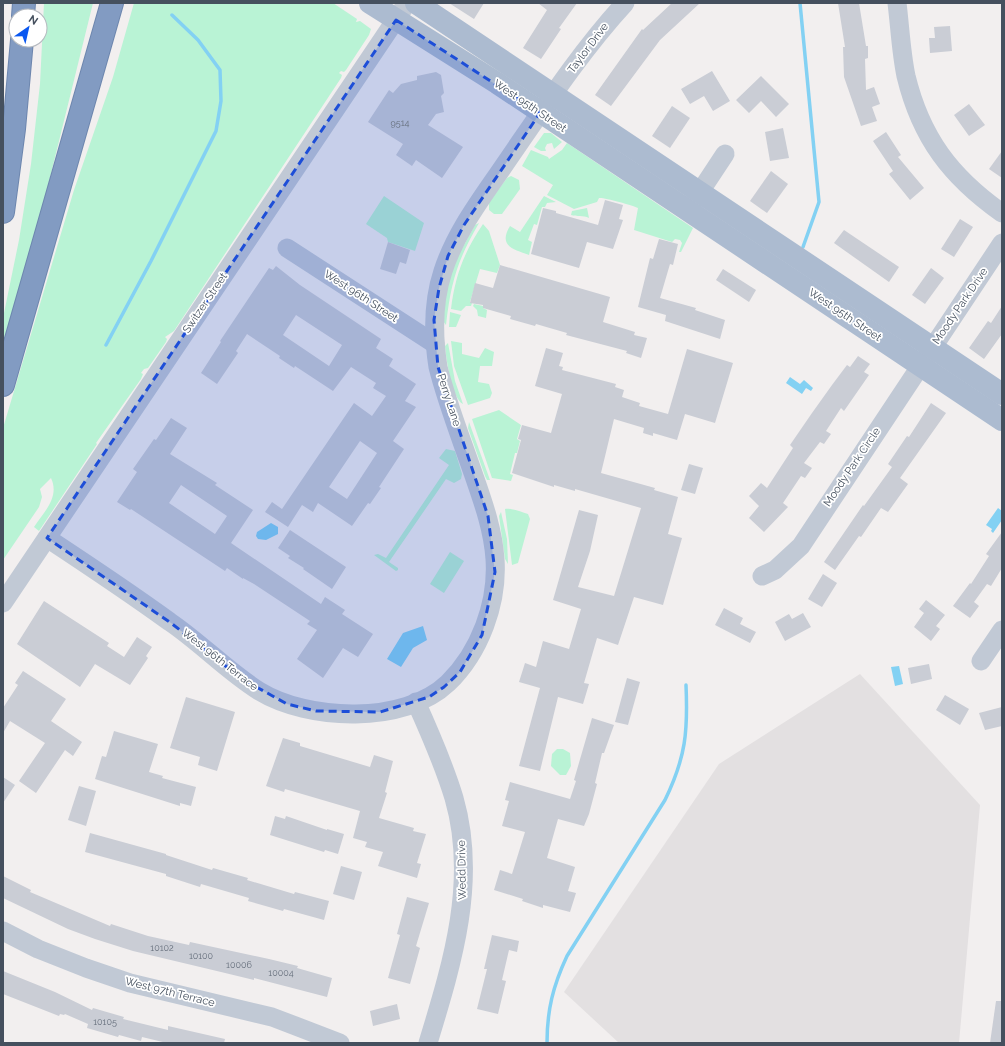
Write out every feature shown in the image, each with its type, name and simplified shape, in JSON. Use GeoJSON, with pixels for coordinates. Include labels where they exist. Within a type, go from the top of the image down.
{"type":"FeatureCollection","features":[{"type":"Feature","properties":{"kind":"highway"},"geometry":{"type":"LineString","coordinates":[[3,385],[112,3]]}},
{"type":"Feature","properties":{"kind":"highway"},"geometry":{"type":"LineString","coordinates":[[3,212],[14,129],[21,48]]}},
{"type":"Feature","properties":{"kind":"main road","name":"West 95th Street"},"geometry":{"type":"LineString","coordinates":[[370,3],[401,11],[540,113],[688,211],[828,291],[932,348],[1002,394]]}},
{"type":"Feature","properties":{"kind":"main road","name":"West 95th Street"},"geometry":{"type":"LineString","coordinates":[[416,3],[700,192],[828,291],[920,366],[1002,420]]}},
{"type":"Feature","properties":{"kind":"street","name":"Taylor Drive"},"geometry":{"type":"LineString","coordinates":[[553,95],[605,24],[625,3]]}},
{"type":"Feature","properties":{"kind":"street"},"geometry":{"type":"LineString","coordinates":[[897,3],[906,75],[922,125],[942,158],[958,176],[1002,213]]}},
{"type":"Feature","properties":{"kind":"street","name":"Switzer Street"},"geometry":{"type":"LineString","coordinates":[[3,603],[401,11]]}},
{"type":"Feature","properties":{"kind":"street","name":"Perry Lane"},"geometry":{"type":"LineString","coordinates":[[416,702],[429,697],[444,687],[460,672],[474,651],[484,628],[496,575],[494,544],[488,516],[443,385],[435,344],[434,320],[438,288],[448,256],[464,225],[553,95]]}},
{"type":"Feature","properties":{"kind":"street"},"geometry":{"type":"LineString","coordinates":[[688,211],[725,154]]}},
{"type":"Feature","properties":{"kind":"street","name":"Moody Park Drive"},"geometry":{"type":"LineString","coordinates":[[932,348],[1002,244]]}},
{"type":"Feature","properties":{"kind":"street","name":"West 96th Street"},"geometry":{"type":"LineString","coordinates":[[287,248],[435,344]]}},
{"type":"Feature","properties":{"kind":"street","name":"Moody Park Circle"},"geometry":{"type":"LineString","coordinates":[[762,576],[775,570],[801,546],[932,348]]}},
{"type":"Feature","properties":{"kind":"street","name":"West 96th Terrace"},"geometry":{"type":"LineString","coordinates":[[47,538],[172,623],[209,651],[242,679],[273,698],[301,708],[349,714],[380,712],[416,702]]}},
{"type":"Feature","properties":{"kind":"street"},"geometry":{"type":"LineString","coordinates":[[981,661],[1002,630]]}},
{"type":"Feature","properties":{"kind":"street","name":"Wedd Drive"},"geometry":{"type":"LineString","coordinates":[[416,702],[438,754],[454,799],[464,852],[464,877],[460,920],[428,1043]]}},
{"type":"Feature","properties":{"kind":"street","name":"West 97th Terrace"},"geometry":{"type":"LineString","coordinates":[[3,931],[38,948],[86,968],[130,982],[272,1017],[308,1029],[340,1043]]}},
{"type":"Feature","properties":{"kind":"highlighted area"},"geometry":{"type":"Polygon","coordinates":[[[396,20],[540,113],[464,225],[448,256],[439,288],[434,320],[438,367],[488,516],[495,572],[482,635],[460,672],[444,687],[429,697],[380,712],[316,711],[287,704],[242,679],[171,623],[47,538],[396,20]]]}},
{"type":"Feature","properties":{"kind":"shaded area"},"geometry":{"type":"Polygon","coordinates":[[[860,674],[980,805],[959,1043],[619,1043],[564,992],[719,764],[860,674]]]}},
{"type":"Feature","properties":{"kind":"green space"},"geometry":{"type":"Polygon","coordinates":[[[44,3],[93,3],[43,206],[3,352],[3,318],[19,240],[31,164],[40,84],[42,48],[48,48],[48,8],[44,8],[44,3]]]}},
{"type":"Feature","properties":{"kind":"green space"},"geometry":{"type":"Polygon","coordinates":[[[134,3],[333,3],[357,19],[356,22],[360,21],[371,29],[369,35],[346,70],[339,73],[342,75],[341,78],[174,331],[165,337],[167,339],[166,342],[148,368],[144,369],[141,373],[143,374],[141,379],[96,443],[97,444],[39,531],[34,527],[50,504],[54,492],[51,478],[40,489],[42,497],[39,507],[3,560],[3,428],[74,190],[113,77],[134,3]]]}},
{"type":"Feature","properties":{"kind":"green space"},"geometry":{"type":"Polygon","coordinates":[[[544,133],[551,133],[562,142],[554,149],[552,143],[547,144],[545,148],[546,151],[541,151],[534,147],[544,133]]]}},
{"type":"Feature","properties":{"kind":"green space"},"geometry":{"type":"Polygon","coordinates":[[[567,143],[693,228],[681,252],[679,252],[682,243],[680,240],[675,239],[672,242],[634,230],[638,208],[599,198],[597,202],[574,209],[547,195],[553,185],[522,166],[531,150],[548,157],[549,159],[562,150],[567,143]]]}},
{"type":"Feature","properties":{"kind":"green space"},"geometry":{"type":"Polygon","coordinates":[[[511,176],[519,180],[520,189],[502,214],[494,214],[489,210],[489,202],[507,178],[511,176]]]}},
{"type":"Feature","properties":{"kind":"green space"},"geometry":{"type":"Polygon","coordinates":[[[384,196],[424,223],[415,251],[388,242],[387,238],[366,224],[384,196]]]}},
{"type":"Feature","properties":{"kind":"green space"},"geometry":{"type":"Polygon","coordinates":[[[544,196],[556,202],[547,203],[545,207],[542,207],[537,225],[534,224],[528,240],[532,242],[529,255],[509,246],[506,238],[510,226],[520,232],[544,196]]]}},
{"type":"Feature","properties":{"kind":"green space"},"geometry":{"type":"Polygon","coordinates":[[[587,208],[589,218],[571,215],[572,211],[587,208]]]}},
{"type":"Feature","properties":{"kind":"green space"},"geometry":{"type":"Polygon","coordinates":[[[479,223],[465,249],[456,272],[450,296],[446,325],[443,321],[446,294],[453,265],[475,225],[479,223]]]}},
{"type":"Feature","properties":{"kind":"green space"},"geometry":{"type":"Polygon","coordinates":[[[483,224],[489,231],[500,265],[497,273],[480,269],[470,302],[472,303],[471,306],[466,306],[461,311],[451,309],[461,265],[476,234],[483,224]]]}},
{"type":"Feature","properties":{"kind":"green space"},"geometry":{"type":"Polygon","coordinates":[[[474,304],[483,306],[483,308],[487,310],[486,318],[478,316],[477,310],[473,306],[474,304]]]}},
{"type":"Feature","properties":{"kind":"green space"},"geometry":{"type":"Polygon","coordinates":[[[450,312],[461,315],[456,327],[449,327],[450,312]]]}},
{"type":"Feature","properties":{"kind":"green space"},"geometry":{"type":"Polygon","coordinates":[[[451,341],[462,343],[462,354],[479,358],[485,348],[494,352],[492,366],[480,366],[478,382],[489,384],[492,393],[490,398],[468,405],[454,366],[451,341]]]}},
{"type":"Feature","properties":{"kind":"green space"},"geometry":{"type":"Polygon","coordinates":[[[448,343],[455,381],[463,404],[459,401],[456,395],[450,378],[445,346],[448,343]]]}},
{"type":"Feature","properties":{"kind":"green space"},"geometry":{"type":"Polygon","coordinates":[[[499,410],[521,425],[517,439],[520,441],[517,453],[515,453],[510,474],[513,475],[511,481],[492,478],[472,419],[499,410]]]}},
{"type":"Feature","properties":{"kind":"green space"},"geometry":{"type":"Polygon","coordinates":[[[469,422],[490,480],[487,480],[485,476],[468,428],[469,422]]]}},
{"type":"Feature","properties":{"kind":"green space"},"geometry":{"type":"Polygon","coordinates":[[[446,449],[455,451],[462,474],[461,479],[454,483],[446,479],[389,562],[398,568],[396,571],[374,555],[378,554],[386,558],[449,465],[439,458],[446,449]]]}},
{"type":"Feature","properties":{"kind":"green space"},"geometry":{"type":"Polygon","coordinates":[[[505,509],[528,514],[530,519],[518,563],[512,565],[505,509]]]}},
{"type":"Feature","properties":{"kind":"green space"},"geometry":{"type":"Polygon","coordinates":[[[501,512],[507,539],[508,564],[505,559],[499,516],[501,512]]]}},
{"type":"Feature","properties":{"kind":"green space"},"geometry":{"type":"Polygon","coordinates":[[[450,552],[464,561],[444,593],[430,584],[450,552]]]}},
{"type":"Feature","properties":{"kind":"green space"},"geometry":{"type":"Polygon","coordinates":[[[557,749],[563,749],[570,753],[571,766],[566,775],[560,775],[551,766],[552,754],[557,749]]]}},
{"type":"Feature","properties":{"kind":"water"},"geometry":{"type":"Polygon","coordinates":[[[790,377],[800,384],[804,380],[813,388],[811,391],[806,388],[802,394],[786,383],[790,377]]]}},
{"type":"Feature","properties":{"kind":"water"},"geometry":{"type":"Polygon","coordinates":[[[998,508],[1002,511],[1002,520],[993,533],[991,531],[992,529],[986,525],[998,508]]]}},
{"type":"Feature","properties":{"kind":"water"},"geometry":{"type":"Polygon","coordinates":[[[271,523],[278,527],[278,534],[266,540],[258,539],[256,536],[257,532],[271,523]]]}},
{"type":"Feature","properties":{"kind":"water"},"geometry":{"type":"Polygon","coordinates":[[[423,626],[427,640],[413,648],[401,667],[387,659],[403,633],[423,626]]]}},
{"type":"Feature","properties":{"kind":"water"},"geometry":{"type":"Polygon","coordinates":[[[899,666],[903,684],[895,686],[891,667],[899,666]]]}},
{"type":"Feature","properties":{"kind":"building"},"geometry":{"type":"Polygon","coordinates":[[[449,3],[484,3],[474,19],[449,3]]]}},
{"type":"Feature","properties":{"kind":"building"},"geometry":{"type":"Polygon","coordinates":[[[538,3],[577,3],[559,28],[561,29],[541,59],[523,48],[547,10],[538,3]]]}},
{"type":"Feature","properties":{"kind":"building"},"geometry":{"type":"Polygon","coordinates":[[[672,3],[700,3],[660,40],[611,106],[595,95],[642,29],[643,30],[672,3]]]}},
{"type":"Feature","properties":{"kind":"building"},"geometry":{"type":"Polygon","coordinates":[[[838,3],[859,3],[866,46],[868,46],[868,58],[865,59],[866,90],[874,87],[880,104],[872,107],[877,121],[861,126],[844,77],[843,47],[845,47],[838,3]]]}},
{"type":"Feature","properties":{"kind":"building"},"geometry":{"type":"Polygon","coordinates":[[[950,26],[952,51],[930,53],[929,38],[935,38],[934,27],[950,26]]]}},
{"type":"Feature","properties":{"kind":"building"},"geometry":{"type":"Polygon","coordinates":[[[712,71],[730,101],[713,111],[704,96],[690,104],[681,89],[712,71]]]}},
{"type":"Feature","properties":{"kind":"building"},"geometry":{"type":"Polygon","coordinates":[[[436,72],[441,75],[444,93],[441,96],[444,112],[436,114],[428,125],[463,147],[442,178],[416,160],[412,166],[396,155],[403,144],[368,122],[389,90],[393,93],[401,84],[417,80],[417,76],[436,72]]]}},
{"type":"Feature","properties":{"kind":"building"},"geometry":{"type":"Polygon","coordinates":[[[761,76],[789,104],[776,117],[761,101],[749,113],[736,100],[761,76]]]}},
{"type":"Feature","properties":{"kind":"building"},"geometry":{"type":"Polygon","coordinates":[[[969,104],[985,125],[969,136],[954,115],[969,104]]]}},
{"type":"Feature","properties":{"kind":"building"},"geometry":{"type":"Polygon","coordinates":[[[672,106],[690,118],[670,148],[652,136],[672,106]]]}},
{"type":"Feature","properties":{"kind":"building"},"geometry":{"type":"Polygon","coordinates":[[[783,128],[789,158],[770,161],[765,132],[783,128]]]}},
{"type":"Feature","properties":{"kind":"building"},"geometry":{"type":"Polygon","coordinates":[[[886,132],[901,155],[898,157],[924,188],[910,200],[889,174],[893,171],[873,141],[886,132]]]}},
{"type":"Feature","properties":{"kind":"building"},"geometry":{"type":"Polygon","coordinates":[[[1002,151],[1002,178],[989,169],[1002,151]]]}},
{"type":"Feature","properties":{"kind":"building"},"geometry":{"type":"Polygon","coordinates":[[[771,171],[788,184],[767,213],[750,201],[771,171]]]}},
{"type":"Feature","properties":{"kind":"building"},"geometry":{"type":"Polygon","coordinates":[[[605,200],[623,205],[619,219],[623,220],[613,249],[587,242],[579,268],[531,254],[543,208],[598,225],[605,200]]]}},
{"type":"Feature","properties":{"kind":"building"},"geometry":{"type":"Polygon","coordinates":[[[960,219],[973,227],[954,257],[941,249],[960,219]]]}},
{"type":"Feature","properties":{"kind":"building"},"geometry":{"type":"Polygon","coordinates":[[[844,230],[899,267],[889,282],[834,243],[844,230]]]}},
{"type":"Feature","properties":{"kind":"building"},"geometry":{"type":"Polygon","coordinates":[[[659,239],[678,244],[673,265],[670,264],[660,298],[696,308],[695,310],[725,320],[720,339],[665,321],[666,315],[638,307],[650,258],[653,259],[659,239]]]}},
{"type":"Feature","properties":{"kind":"building"},"geometry":{"type":"Polygon","coordinates":[[[388,242],[410,250],[406,264],[400,262],[396,274],[380,269],[388,242]]]}},
{"type":"Feature","properties":{"kind":"building"},"geometry":{"type":"Polygon","coordinates":[[[500,265],[610,297],[603,322],[635,332],[634,335],[647,338],[641,358],[626,353],[627,351],[566,335],[567,333],[536,324],[535,326],[510,319],[511,316],[483,308],[483,305],[470,303],[475,283],[493,288],[500,265]]]}},
{"type":"Feature","properties":{"kind":"building"},"geometry":{"type":"Polygon","coordinates":[[[276,266],[300,285],[381,339],[376,348],[393,359],[389,366],[416,384],[405,401],[416,407],[393,441],[404,449],[379,487],[381,488],[370,504],[368,503],[352,526],[318,503],[313,512],[302,505],[288,527],[265,512],[272,502],[282,509],[354,403],[372,416],[386,396],[373,388],[376,383],[351,367],[333,391],[295,366],[294,368],[279,358],[280,356],[247,334],[236,351],[238,353],[217,384],[201,373],[221,342],[220,341],[269,268],[273,270],[276,266]],[[296,315],[283,335],[329,366],[342,345],[296,315]],[[360,441],[329,487],[347,499],[377,453],[360,441]]]}},
{"type":"Feature","properties":{"kind":"building"},"geometry":{"type":"Polygon","coordinates":[[[931,268],[944,278],[925,304],[912,295],[931,268]]]}},
{"type":"Feature","properties":{"kind":"building"},"geometry":{"type":"Polygon","coordinates":[[[723,269],[756,290],[749,302],[716,280],[723,269]]]}},
{"type":"Feature","properties":{"kind":"building"},"geometry":{"type":"Polygon","coordinates":[[[1002,306],[1002,334],[984,359],[969,348],[988,321],[991,323],[1002,306]]]}},
{"type":"Feature","properties":{"kind":"building"},"geometry":{"type":"Polygon","coordinates":[[[546,348],[563,353],[559,366],[563,367],[562,370],[616,384],[615,387],[624,390],[622,397],[640,403],[639,406],[668,414],[687,349],[733,363],[715,423],[685,414],[677,440],[653,433],[653,436],[643,433],[644,428],[614,419],[601,473],[655,488],[654,490],[678,497],[668,534],[682,538],[663,605],[634,597],[618,645],[597,638],[584,683],[589,684],[583,704],[558,697],[540,771],[519,766],[540,688],[519,682],[525,663],[536,667],[543,641],[569,649],[581,609],[553,600],[579,510],[598,515],[590,551],[578,587],[614,596],[641,508],[575,489],[575,491],[554,485],[554,487],[512,473],[521,440],[518,439],[522,425],[551,433],[562,394],[535,386],[546,348]]]}},
{"type":"Feature","properties":{"kind":"building"},"geometry":{"type":"Polygon","coordinates":[[[858,356],[870,364],[864,372],[869,375],[844,411],[841,408],[826,431],[831,434],[824,444],[820,442],[804,463],[812,468],[805,478],[801,476],[783,503],[788,507],[764,532],[749,518],[759,506],[749,496],[761,483],[767,488],[793,448],[790,445],[812,413],[847,365],[850,367],[858,356]]]}},
{"type":"Feature","properties":{"kind":"building"},"geometry":{"type":"Polygon","coordinates":[[[931,403],[946,413],[900,478],[908,484],[888,512],[881,508],[861,537],[859,536],[835,570],[824,562],[863,505],[864,506],[892,467],[888,464],[907,436],[909,437],[931,403]]]}},
{"type":"Feature","properties":{"kind":"building"},"geometry":{"type":"Polygon","coordinates":[[[171,418],[187,428],[170,454],[217,483],[215,485],[253,510],[231,543],[321,604],[325,597],[345,610],[342,614],[373,634],[358,657],[343,648],[323,678],[297,659],[317,630],[307,624],[310,621],[254,584],[243,579],[227,568],[225,571],[131,509],[130,510],[117,502],[137,472],[133,469],[154,439],[156,440],[171,418]],[[181,485],[169,503],[215,534],[227,516],[181,485]]]}},
{"type":"Feature","properties":{"kind":"building"},"geometry":{"type":"Polygon","coordinates":[[[689,464],[703,468],[695,494],[681,490],[689,464]]]}},
{"type":"Feature","properties":{"kind":"building"},"geometry":{"type":"Polygon","coordinates":[[[290,530],[346,567],[332,589],[288,558],[290,556],[278,548],[290,530]]]}},
{"type":"Feature","properties":{"kind":"building"},"geometry":{"type":"Polygon","coordinates":[[[1002,532],[1002,568],[991,586],[987,584],[974,602],[979,606],[970,618],[953,606],[970,583],[971,584],[989,556],[986,554],[1002,532]]]}},
{"type":"Feature","properties":{"kind":"building"},"geometry":{"type":"Polygon","coordinates":[[[823,574],[837,583],[822,607],[808,599],[823,574]]]}},
{"type":"Feature","properties":{"kind":"building"},"geometry":{"type":"Polygon","coordinates":[[[926,600],[945,615],[936,626],[940,629],[931,641],[914,627],[924,613],[919,609],[926,600]]]}},
{"type":"Feature","properties":{"kind":"building"},"geometry":{"type":"Polygon","coordinates":[[[44,601],[109,643],[107,646],[124,657],[137,637],[152,647],[146,656],[148,658],[130,685],[95,664],[80,687],[17,644],[44,601]]]}},
{"type":"Feature","properties":{"kind":"building"},"geometry":{"type":"Polygon","coordinates":[[[724,608],[743,618],[740,624],[756,632],[750,643],[715,625],[724,608]]]}},
{"type":"Feature","properties":{"kind":"building"},"geometry":{"type":"Polygon","coordinates":[[[803,613],[811,627],[785,641],[775,622],[789,614],[792,619],[803,613]]]}},
{"type":"Feature","properties":{"kind":"building"},"geometry":{"type":"Polygon","coordinates":[[[929,664],[932,679],[911,684],[908,668],[929,664]]]}},
{"type":"Feature","properties":{"kind":"building"},"geometry":{"type":"Polygon","coordinates":[[[23,671],[66,699],[51,721],[82,742],[73,756],[65,750],[36,793],[19,781],[45,743],[10,721],[3,733],[3,708],[18,685],[15,683],[23,671]]]}},
{"type":"Feature","properties":{"kind":"building"},"geometry":{"type":"Polygon","coordinates":[[[627,678],[640,682],[628,725],[615,722],[627,678]]]}},
{"type":"Feature","properties":{"kind":"building"},"geometry":{"type":"Polygon","coordinates":[[[945,695],[969,709],[960,725],[936,710],[945,695]]]}},
{"type":"Feature","properties":{"kind":"building"},"geometry":{"type":"Polygon","coordinates":[[[186,697],[235,712],[217,771],[198,765],[200,757],[170,748],[186,697]]]}},
{"type":"Feature","properties":{"kind":"building"},"geometry":{"type":"Polygon","coordinates":[[[1002,707],[1002,726],[985,730],[979,713],[1002,707]]]}},
{"type":"Feature","properties":{"kind":"building"},"geometry":{"type":"Polygon","coordinates":[[[592,718],[614,725],[604,753],[602,753],[595,783],[597,784],[589,814],[584,826],[558,819],[547,858],[575,867],[568,891],[576,893],[570,912],[543,905],[543,908],[522,901],[523,899],[494,890],[500,870],[512,874],[525,832],[502,826],[509,801],[505,800],[510,782],[570,799],[592,718]]]}},
{"type":"Feature","properties":{"kind":"building"},"geometry":{"type":"Polygon","coordinates":[[[114,731],[158,744],[149,772],[163,776],[162,778],[196,787],[191,806],[180,803],[180,806],[95,779],[102,756],[106,757],[114,731]]]}},
{"type":"Feature","properties":{"kind":"building"},"geometry":{"type":"Polygon","coordinates":[[[283,738],[300,743],[300,746],[370,767],[374,755],[393,761],[385,792],[387,793],[379,818],[414,828],[413,831],[426,834],[417,863],[421,864],[417,878],[378,866],[383,852],[365,847],[367,842],[353,838],[360,811],[285,789],[284,792],[266,786],[283,738]]]}},
{"type":"Feature","properties":{"kind":"building"},"geometry":{"type":"Polygon","coordinates":[[[3,777],[15,785],[3,803],[3,777]]]}},
{"type":"Feature","properties":{"kind":"building"},"geometry":{"type":"Polygon","coordinates":[[[79,786],[96,791],[86,826],[68,820],[79,786]]]}},
{"type":"Feature","properties":{"kind":"building"},"geometry":{"type":"Polygon","coordinates":[[[275,816],[285,819],[286,816],[327,830],[344,834],[338,854],[325,850],[324,852],[270,835],[275,816]]]}},
{"type":"Feature","properties":{"kind":"building"},"geometry":{"type":"Polygon","coordinates":[[[90,833],[166,854],[212,870],[213,868],[248,878],[247,880],[294,894],[295,892],[329,901],[324,920],[284,909],[283,911],[248,901],[249,898],[201,884],[200,887],[166,876],[166,874],[85,852],[90,833]]]}},
{"type":"Feature","properties":{"kind":"building"},"geometry":{"type":"Polygon","coordinates":[[[341,866],[362,872],[354,900],[333,894],[341,866]]]}},
{"type":"Feature","properties":{"kind":"building"},"geometry":{"type":"Polygon","coordinates":[[[3,876],[31,890],[30,892],[110,926],[111,924],[148,936],[189,945],[190,942],[269,959],[298,966],[297,968],[332,978],[327,997],[254,978],[254,980],[133,951],[68,929],[3,898],[3,876]]]}},
{"type":"Feature","properties":{"kind":"building"},"geometry":{"type":"Polygon","coordinates":[[[407,897],[429,903],[416,946],[420,948],[410,984],[388,978],[400,935],[397,934],[407,897]]]}},
{"type":"Feature","properties":{"kind":"building"},"geometry":{"type":"Polygon","coordinates":[[[492,935],[519,941],[517,952],[509,950],[502,980],[506,981],[498,1014],[477,1009],[487,969],[484,969],[492,935]]]}},
{"type":"Feature","properties":{"kind":"building"},"geometry":{"type":"Polygon","coordinates":[[[3,971],[55,992],[92,1010],[93,1008],[124,1017],[123,1019],[168,1030],[168,1026],[225,1039],[224,1043],[167,1043],[142,1037],[141,1041],[119,1035],[118,1037],[87,1028],[88,1024],[65,1014],[60,1014],[59,1016],[3,994],[3,971]]]}},
{"type":"Feature","properties":{"kind":"building"},"geometry":{"type":"Polygon","coordinates":[[[996,1001],[1002,1001],[1002,1043],[990,1043],[996,1001]]]}},
{"type":"Feature","properties":{"kind":"building"},"geometry":{"type":"Polygon","coordinates":[[[397,1004],[400,1019],[373,1026],[370,1011],[397,1004]]]}},
{"type":"Feature","properties":{"kind":"waterway"},"geometry":{"type":"LineString","coordinates":[[800,3],[819,202],[803,247]]}},
{"type":"Feature","properties":{"kind":"waterway"},"geometry":{"type":"LineString","coordinates":[[106,345],[151,261],[216,131],[221,101],[220,70],[198,40],[172,15]]}},
{"type":"Feature","properties":{"kind":"waterway"},"geometry":{"type":"LineString","coordinates":[[547,1043],[548,1020],[552,998],[567,956],[665,800],[672,785],[681,757],[686,730],[686,685]]}}]}
